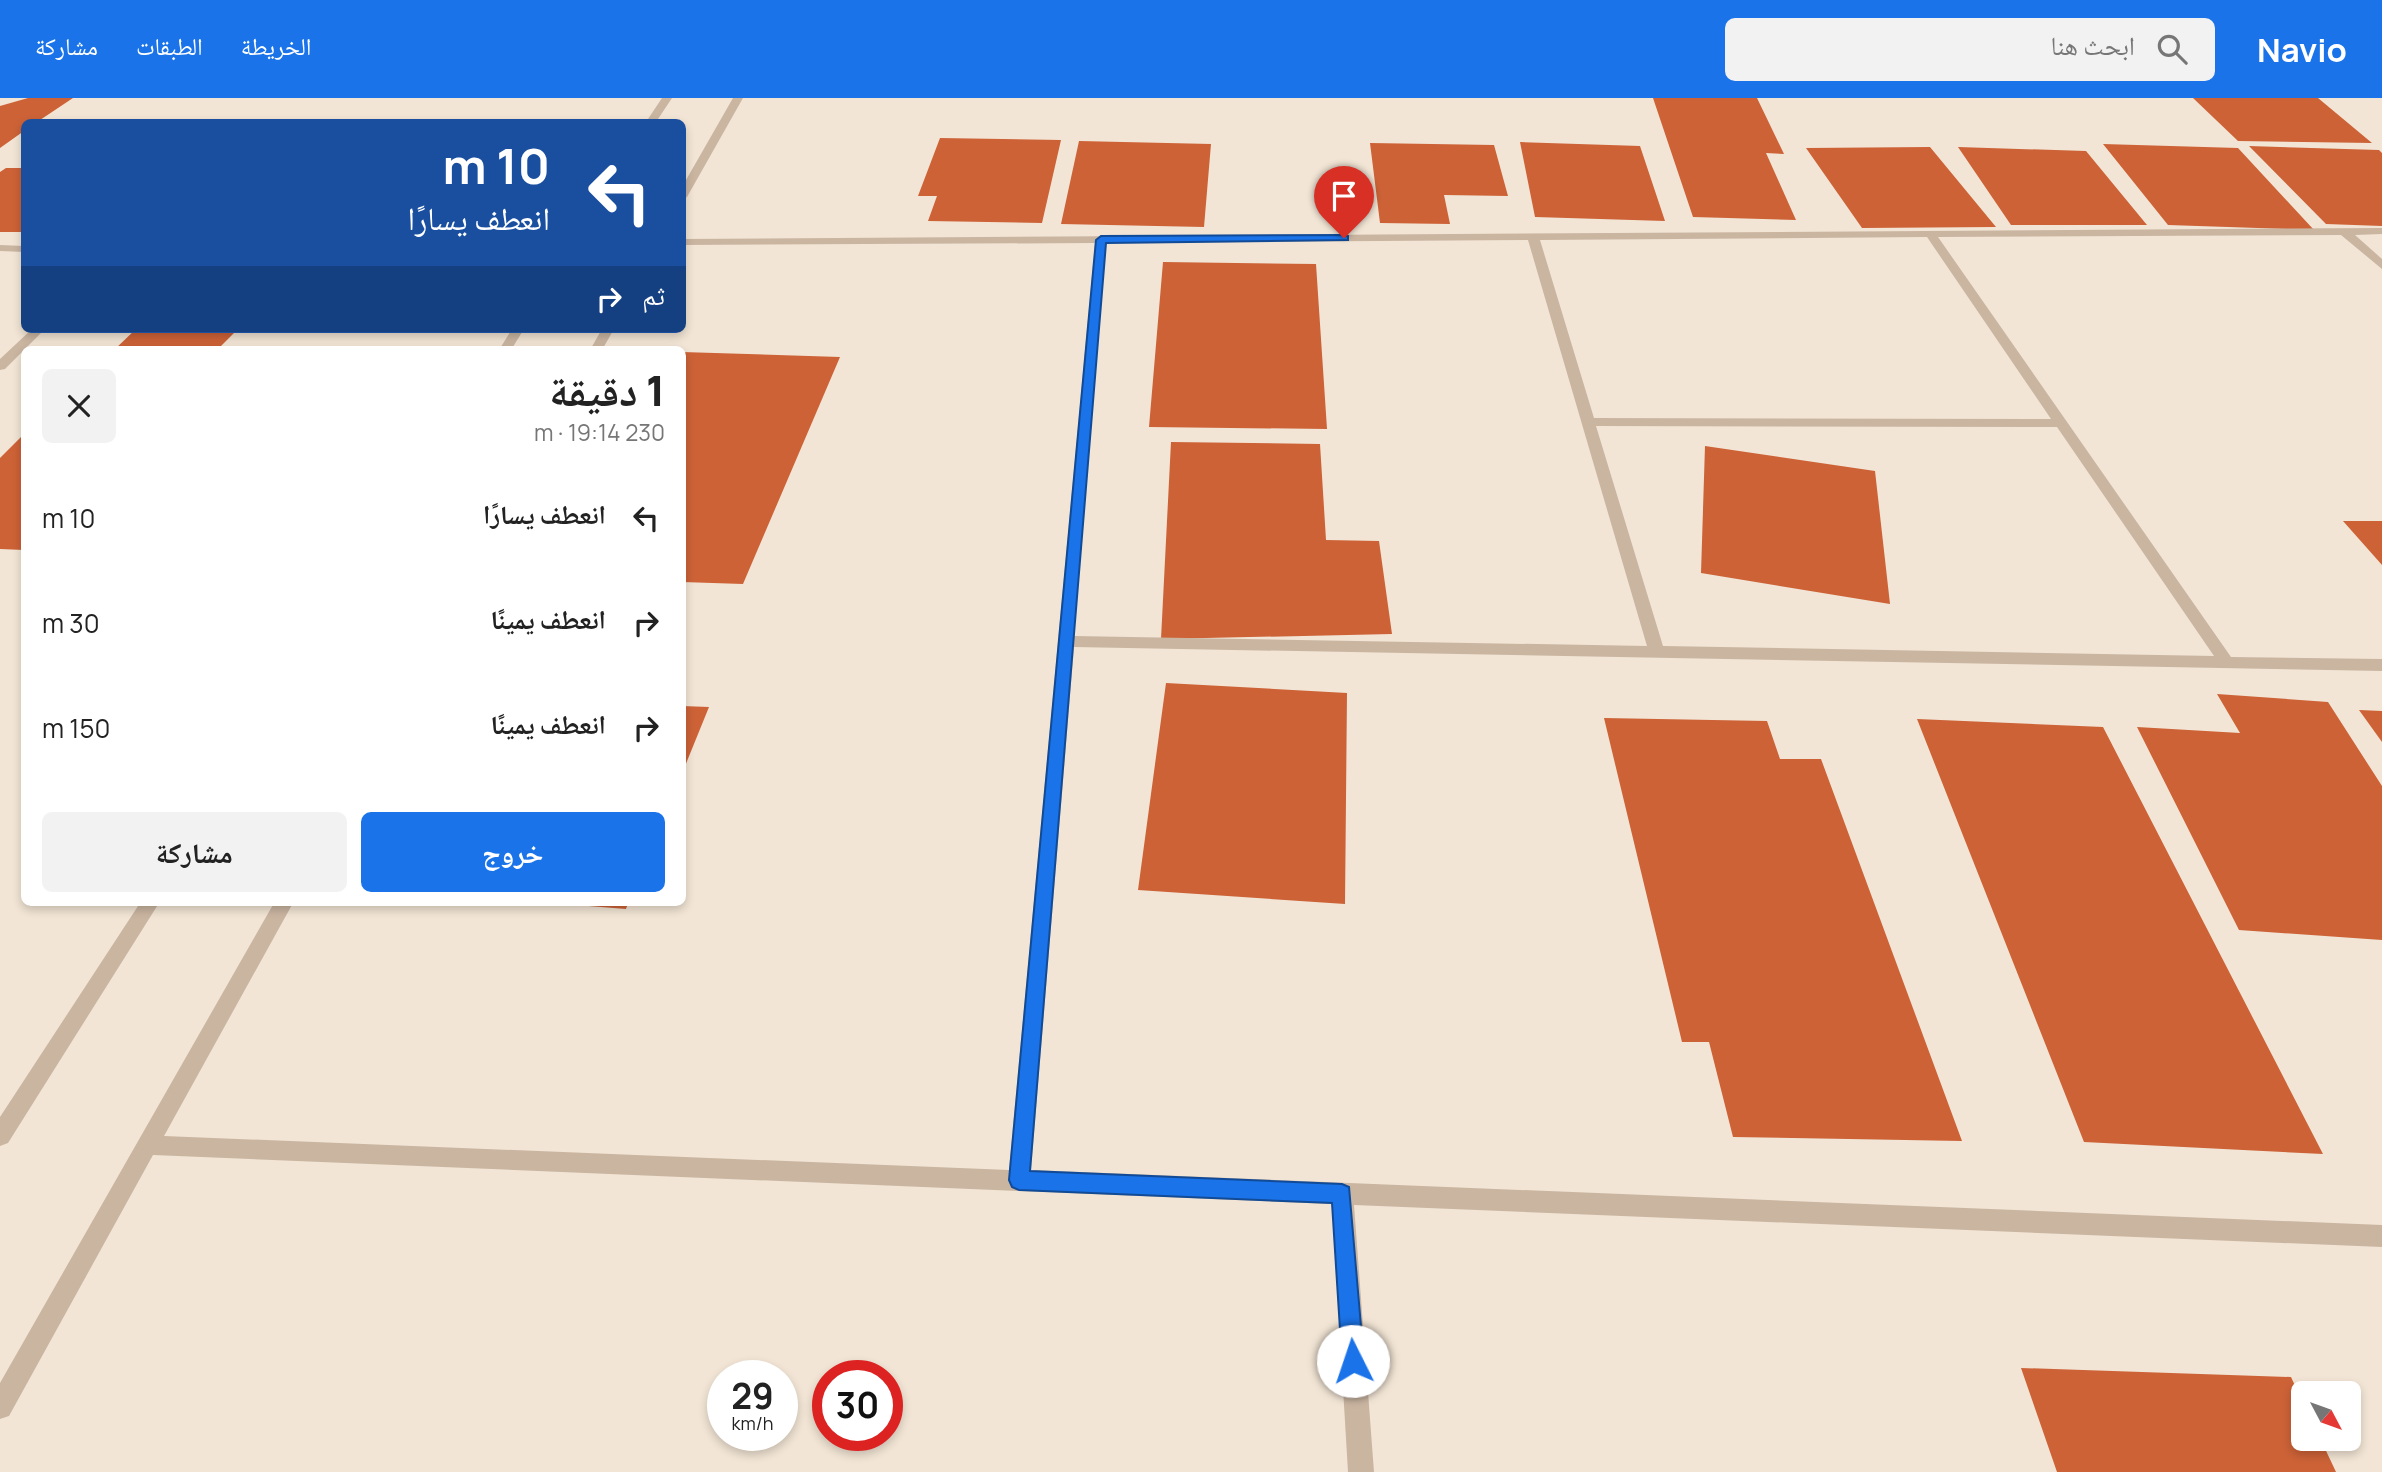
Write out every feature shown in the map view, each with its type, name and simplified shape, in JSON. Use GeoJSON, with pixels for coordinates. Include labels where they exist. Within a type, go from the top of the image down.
{"type":"FeatureCollection","features":[{"type":"Feature","properties":{"kind":"street"},"geometry":{"type":"LineString","coordinates":[[653,119],[667,98]]}},
{"type":"Feature","properties":{"kind":"street"},"geometry":{"type":"LineString","coordinates":[[686,190],[738,98]]}},
{"type":"Feature","properties":{"kind":"street"},"geometry":{"type":"LineString","coordinates":[[2343,231],[2382,265]]}},
{"type":"Feature","properties":{"kind":"street"},"geometry":{"type":"LineString","coordinates":[[686,242],[2382,231]]}},
{"type":"Feature","properties":{"kind":"street"},"geometry":{"type":"LineString","coordinates":[[1930,234],[2226,662]]}},
{"type":"Feature","properties":{"kind":"street"},"geometry":{"type":"LineString","coordinates":[[1533,237],[1657,652]]}},
{"type":"Feature","properties":{"kind":"street"},"geometry":{"type":"LineString","coordinates":[[1019,1180],[1101,240]]}},
{"type":"Feature","properties":{"kind":"street"},"geometry":{"type":"LineString","coordinates":[[0,248],[21,249]]}},
{"type":"Feature","properties":{"kind":"street"},"geometry":{"type":"LineString","coordinates":[[21,346],[35,333]]}},
{"type":"Feature","properties":{"kind":"street"},"geometry":{"type":"LineString","coordinates":[[0,366],[21,346]]}},
{"type":"Feature","properties":{"kind":"street"},"geometry":{"type":"LineString","coordinates":[[1588,422],[2061,423]]}},
{"type":"Feature","properties":{"kind":"street"},"geometry":{"type":"LineString","coordinates":[[1066,641],[2382,665]]}},
{"type":"Feature","properties":{"kind":"street"},"geometry":{"type":"LineString","coordinates":[[0,1136],[148,906]]}},
{"type":"Feature","properties":{"kind":"street"},"geometry":{"type":"LineString","coordinates":[[0,1407],[282,906]]}},
{"type":"Feature","properties":{"kind":"street"},"geometry":{"type":"LineString","coordinates":[[148,1145],[2382,1236]]}},
{"type":"Feature","properties":{"kind":"street"},"geometry":{"type":"LineString","coordinates":[[1342,1194],[1361,1472]]}},
{"type":"Feature","properties":{"kind":"building"},"geometry":{"type":"Polygon","coordinates":[[[28,98],[73,98],[42,119],[21,119],[21,133],[0,148],[0,106],[28,98]]]}},
{"type":"Feature","properties":{"kind":"building"},"geometry":{"type":"Polygon","coordinates":[[[1653,98],[1757,98],[1784,154],[1766,153],[1796,220],[1693,217],[1653,98]]]}},
{"type":"Feature","properties":{"kind":"building"},"geometry":{"type":"Polygon","coordinates":[[[2193,98],[2318,98],[2372,143],[2238,141],[2193,98]]]}},
{"type":"Feature","properties":{"kind":"building"},"geometry":{"type":"Polygon","coordinates":[[[940,138],[1061,140],[1042,223],[928,221],[937,196],[918,196],[940,138]]]}},
{"type":"Feature","properties":{"kind":"building"},"geometry":{"type":"Polygon","coordinates":[[[1079,141],[1211,144],[1204,227],[1061,224],[1079,141]]]}},
{"type":"Feature","properties":{"kind":"building"},"geometry":{"type":"Polygon","coordinates":[[[1520,142],[1640,146],[1665,221],[1535,217],[1520,142]]]}},
{"type":"Feature","properties":{"kind":"building"},"geometry":{"type":"Polygon","coordinates":[[[1370,143],[1494,145],[1508,196],[1444,195],[1450,224],[1380,223],[1370,143]]]}},
{"type":"Feature","properties":{"kind":"building"},"geometry":{"type":"Polygon","coordinates":[[[2103,144],[2238,148],[2314,230],[2168,225],[2103,144]]]}},
{"type":"Feature","properties":{"kind":"building"},"geometry":{"type":"Polygon","coordinates":[[[2249,146],[2379,150],[2382,153],[2382,226],[2326,224],[2249,146]]]}},
{"type":"Feature","properties":{"kind":"building"},"geometry":{"type":"Polygon","coordinates":[[[1930,147],[1996,227],[1862,228],[1806,148],[1930,147]]]}},
{"type":"Feature","properties":{"kind":"building"},"geometry":{"type":"Polygon","coordinates":[[[1958,147],[2086,151],[2147,225],[2011,225],[1958,147]]]}},
{"type":"Feature","properties":{"kind":"building"},"geometry":{"type":"Polygon","coordinates":[[[6,168],[21,168],[21,232],[0,232],[0,172],[6,168]]]}},
{"type":"Feature","properties":{"kind":"building"},"geometry":{"type":"Polygon","coordinates":[[[1163,262],[1316,264],[1327,429],[1149,427],[1163,262]]]}},
{"type":"Feature","properties":{"kind":"building"},"geometry":{"type":"Polygon","coordinates":[[[132,333],[234,333],[221,346],[118,346],[132,333]]]}},
{"type":"Feature","properties":{"kind":"building"},"geometry":{"type":"Polygon","coordinates":[[[686,352],[840,357],[743,584],[686,582],[686,352]]]}},
{"type":"Feature","properties":{"kind":"building"},"geometry":{"type":"Polygon","coordinates":[[[21,437],[21,550],[0,549],[0,458],[21,437]]]}},
{"type":"Feature","properties":{"kind":"building"},"geometry":{"type":"Polygon","coordinates":[[[1171,442],[1320,444],[1326,540],[1379,541],[1392,634],[1161,639],[1171,442]]]}},
{"type":"Feature","properties":{"kind":"building"},"geometry":{"type":"Polygon","coordinates":[[[1705,446],[1875,471],[1890,604],[1701,573],[1705,446]]]}},
{"type":"Feature","properties":{"kind":"building"},"geometry":{"type":"Polygon","coordinates":[[[2343,521],[2382,521],[2382,565],[2343,521]]]}},
{"type":"Feature","properties":{"kind":"building"},"geometry":{"type":"Polygon","coordinates":[[[1166,683],[1347,693],[1345,904],[1138,890],[1166,683]]]}},
{"type":"Feature","properties":{"kind":"building"},"geometry":{"type":"Polygon","coordinates":[[[2217,694],[2328,702],[2382,786],[2382,940],[2239,930],[2137,727],[2240,733],[2217,694]]]}},
{"type":"Feature","properties":{"kind":"building"},"geometry":{"type":"Polygon","coordinates":[[[686,706],[709,707],[686,764],[686,706]]]}},
{"type":"Feature","properties":{"kind":"building"},"geometry":{"type":"Polygon","coordinates":[[[2359,710],[2382,711],[2382,742],[2359,710]]]}},
{"type":"Feature","properties":{"kind":"building"},"geometry":{"type":"Polygon","coordinates":[[[1604,718],[1767,721],[1780,759],[1821,759],[1962,1141],[1733,1137],[1709,1042],[1682,1042],[1604,718]]]}},
{"type":"Feature","properties":{"kind":"building"},"geometry":{"type":"Polygon","coordinates":[[[1917,719],[2103,727],[2323,1154],[2084,1142],[1917,719]]]}},
{"type":"Feature","properties":{"kind":"building"},"geometry":{"type":"Polygon","coordinates":[[[588,906],[627,906],[626,909],[588,906]]]}},
{"type":"Feature","properties":{"kind":"building"},"geometry":{"type":"Polygon","coordinates":[[[2021,1368],[2291,1377],[2291,1451],[2326,1451],[2336,1472],[2057,1472],[2021,1368]]]}},
{"type":"Feature","properties":{"kind":"route"},"geometry":{"type":"LineString","coordinates":[[1344,238],[1101,240],[1019,1180],[1342,1194],[1353,1361]]}}]}
